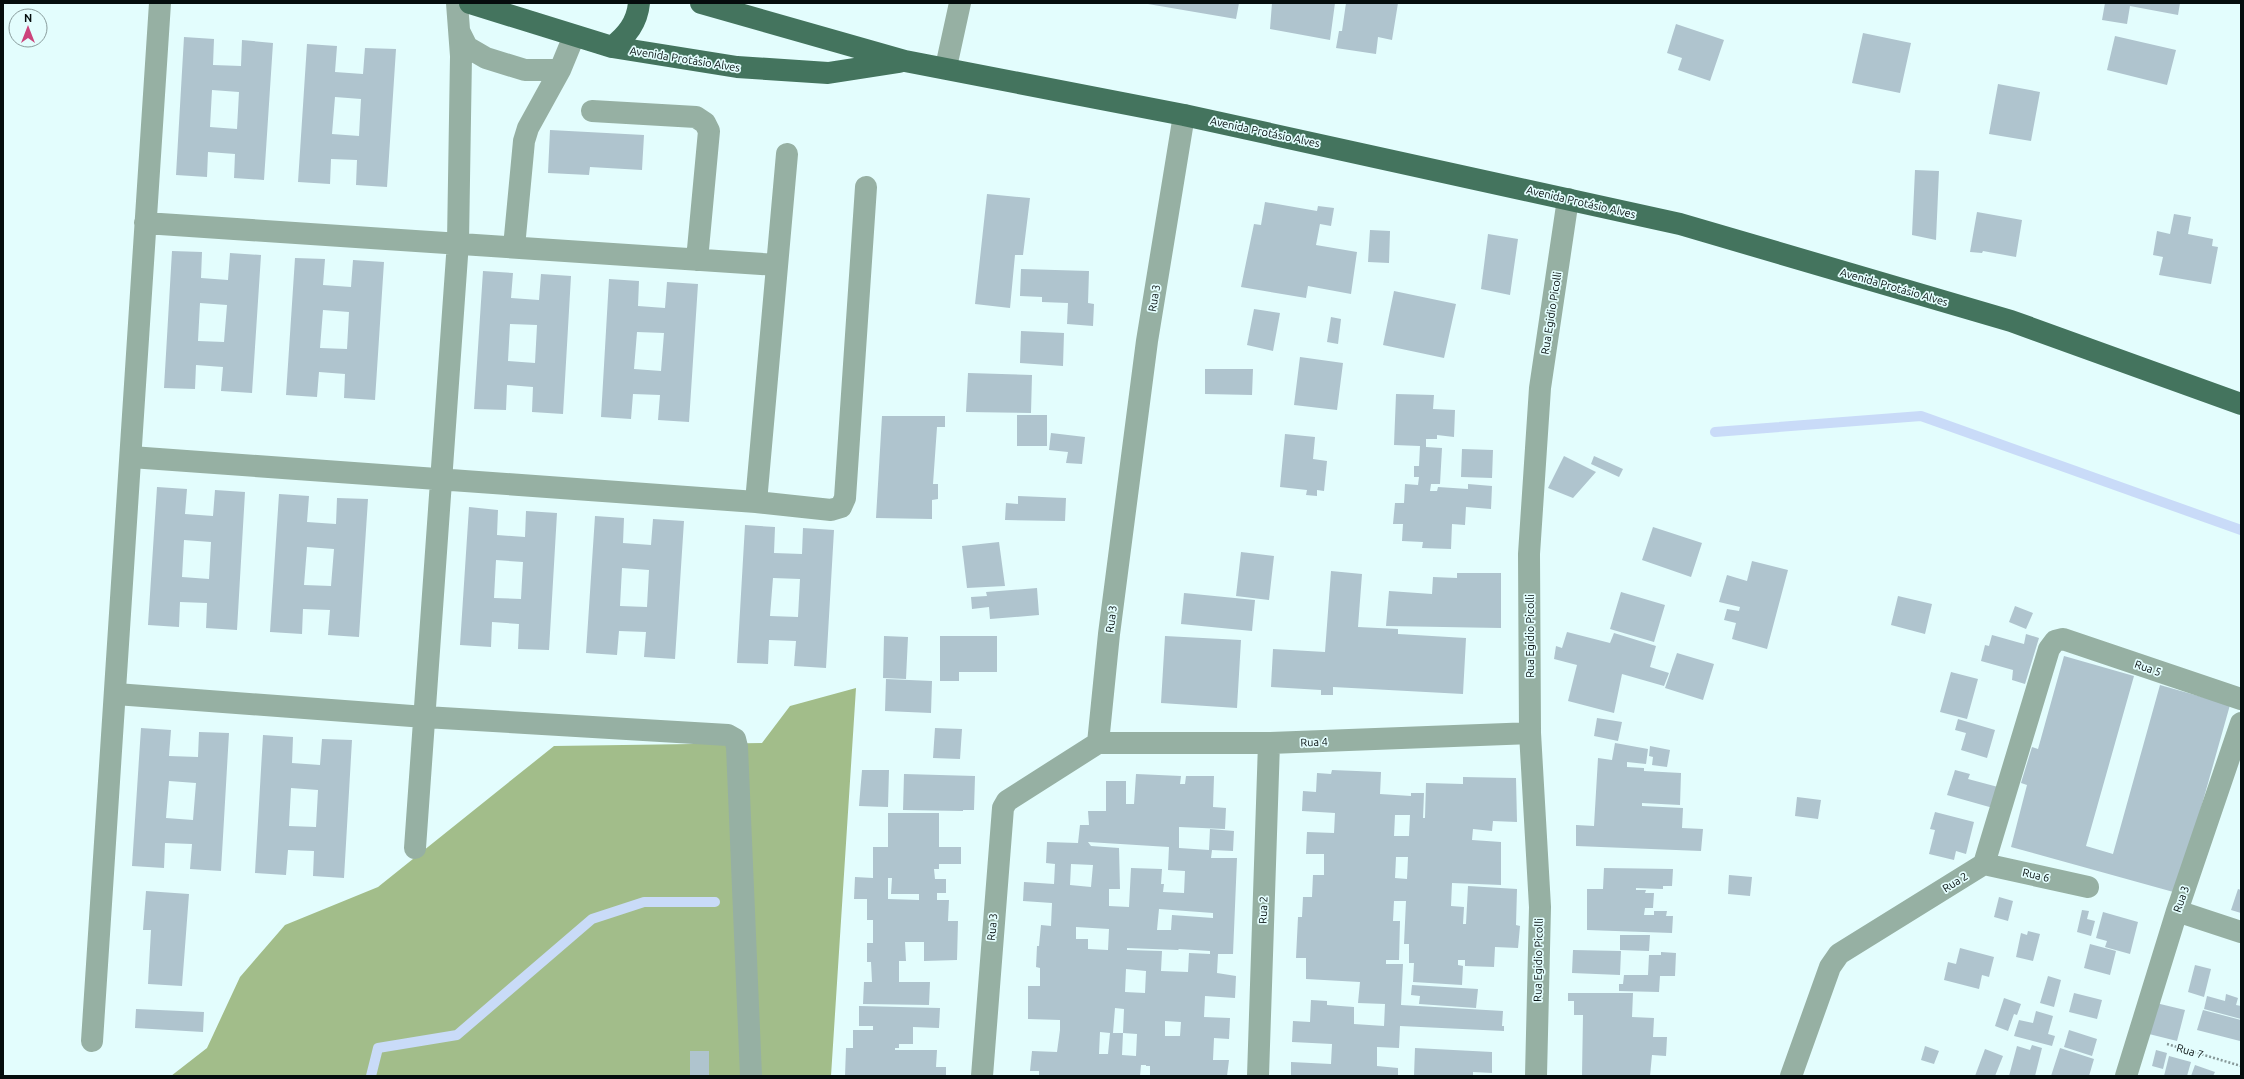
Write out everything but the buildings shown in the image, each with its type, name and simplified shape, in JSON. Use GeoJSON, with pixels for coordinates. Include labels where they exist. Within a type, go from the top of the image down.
{"type":"FeatureCollection","features":[{"type":"Feature","properties":{"kind":"main road","name":"Avenida Protásio Alves"},"geometry":{"type":"LineString","coordinates":[[470,3],[612,47],[737,68],[828,73],[906,60]]}},
{"type":"Feature","properties":{"kind":"main road"},"geometry":{"type":"LineString","coordinates":[[612,47],[625,37],[634,23],[639,3]]}},
{"type":"Feature","properties":{"kind":"main road","name":"Avenida Protásio Alves"},"geometry":{"type":"LineString","coordinates":[[702,3],[906,60],[1184,115],[1680,224],[2003,319],[2241,404]]}},
{"type":"Feature","properties":{"kind":"street"},"geometry":{"type":"LineString","coordinates":[[92,1042],[116,694],[144,223],[160,3]]}},
{"type":"Feature","properties":{"kind":"street"},"geometry":{"type":"LineString","coordinates":[[415,848],[458,242],[460,33],[457,3]]}},
{"type":"Feature","properties":{"kind":"street"},"geometry":{"type":"LineString","coordinates":[[946,68],[960,3]]}},
{"type":"Feature","properties":{"kind":"street"},"geometry":{"type":"LineString","coordinates":[[460,33],[467,47],[486,58],[525,70],[560,70]]}},
{"type":"Feature","properties":{"kind":"street"},"geometry":{"type":"LineString","coordinates":[[514,247],[524,141],[528,128],[560,70],[574,36]]}},
{"type":"Feature","properties":{"kind":"street"},"geometry":{"type":"LineString","coordinates":[[592,111],[696,118],[705,123],[709,131],[697,260]]}},
{"type":"Feature","properties":{"kind":"street","name":"Rua 3"},"geometry":{"type":"LineString","coordinates":[[982,1076],[1003,808],[1007,802],[1098,743],[1109,634],[1147,341],[1184,115]]}},
{"type":"Feature","properties":{"kind":"street"},"geometry":{"type":"LineString","coordinates":[[756,502],[787,154]]}},
{"type":"Feature","properties":{"kind":"street"},"geometry":{"type":"LineString","coordinates":[[131,457],[756,502],[831,510],[841,507],[845,498],[866,187]]}},
{"type":"Feature","properties":{"kind":"street","name":"Rua Egidio Picolli"},"geometry":{"type":"LineString","coordinates":[[1536,1076],[1540,907],[1530,733],[1529,554],[1540,388],[1568,199]]}},
{"type":"Feature","properties":{"kind":"street"},"geometry":{"type":"LineString","coordinates":[[144,223],[458,242],[777,265]]}},
{"type":"Feature","properties":{"kind":"street","name":"Rua 5"},"geometry":{"type":"LineString","coordinates":[[1984,864],[2049,649],[2055,641],[2063,639],[2241,699]]}},
{"type":"Feature","properties":{"kind":"street"},"geometry":{"type":"LineString","coordinates":[[116,694],[425,717],[728,735],[735,739],[739,779],[751,1076]]}},
{"type":"Feature","properties":{"kind":"street","name":"Rua 3"},"geometry":{"type":"LineString","coordinates":[[2126,1076],[2177,911],[2241,723]]}},
{"type":"Feature","properties":{"kind":"street","name":"Rua 4"},"geometry":{"type":"LineString","coordinates":[[1098,743],[1269,743],[1530,733]]}},
{"type":"Feature","properties":{"kind":"street","name":"Rua 2"},"geometry":{"type":"LineString","coordinates":[[1258,1076],[1269,743]]}},
{"type":"Feature","properties":{"kind":"street","name":"Rua 6"},"geometry":{"type":"LineString","coordinates":[[1984,864],[2088,887]]}},
{"type":"Feature","properties":{"kind":"street","name":"Rua 2"},"geometry":{"type":"LineString","coordinates":[[1791,1076],[1830,967],[1839,954],[1984,864]]}},
{"type":"Feature","properties":{"kind":"street"},"geometry":{"type":"LineString","coordinates":[[2177,911],[2241,932]]}},
{"type":"Feature","properties":{"kind":"path","name":"Rua 7"},"geometry":{"type":"LineString","coordinates":[[2138,1036],[2241,1066]]}},
{"type":"Feature","properties":{"kind":"green space"},"geometry":{"type":"Polygon","coordinates":[[[856,688],[831,1076],[171,1076],[207,1048],[240,977],[285,925],[378,887],[554,746],[762,743],[790,706],[856,688]]]}},
{"type":"Feature","properties":{"kind":"waterway"},"geometry":{"type":"LineString","coordinates":[[1715,432],[1921,416],[2241,530]]}},
{"type":"Feature","properties":{"kind":"waterway"},"geometry":{"type":"LineString","coordinates":[[371,1076],[378,1048],[457,1035],[592,919],[644,902],[715,902]]}}]}
